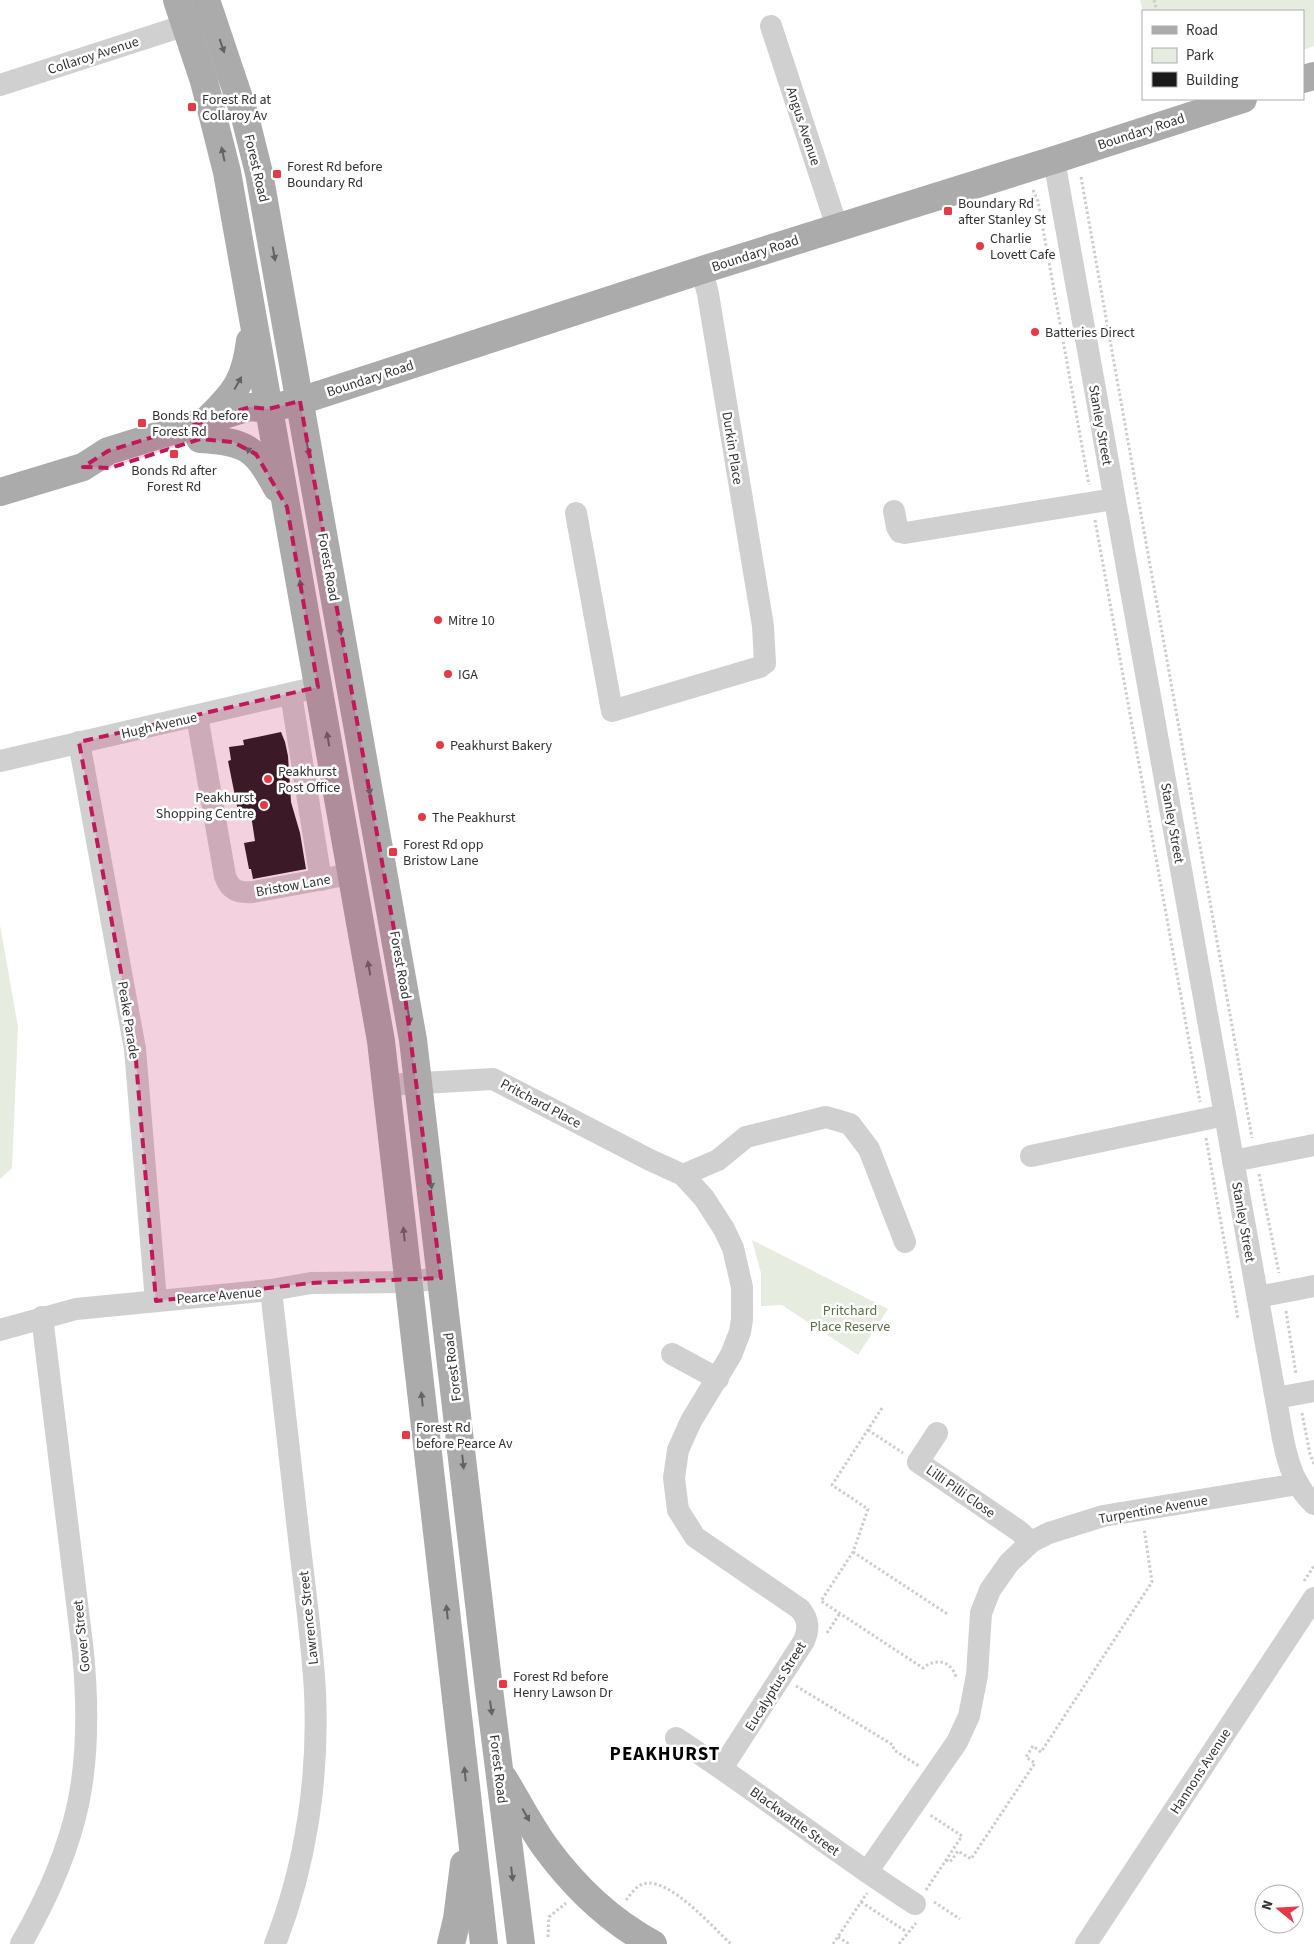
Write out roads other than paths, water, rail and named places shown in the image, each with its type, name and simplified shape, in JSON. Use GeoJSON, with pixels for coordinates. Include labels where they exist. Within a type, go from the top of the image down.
{"type":"FeatureCollection","features":[{"type":"Feature","properties":{"kind":"main road"},"geometry":{"type":"LineString","coordinates":[[177,0],[204,81],[220,142],[377,1015],[387,1085],[484,1944]]}},
{"type":"Feature","properties":{"kind":"main road","name":"Forest Road"},"geometry":{"type":"LineString","coordinates":[[206,0],[239,96],[256,158],[403,980],[419,1082],[488,1689],[521,1944]]}},
{"type":"Feature","properties":{"kind":"main road","name":"Boundary Road"},"geometry":{"type":"LineString","coordinates":[[268,409],[300,401],[702,270],[1240,100]]}},
{"type":"Feature","properties":{"kind":"main road"},"geometry":{"type":"LineString","coordinates":[[203,430],[242,378],[247,359],[252,320]]}},
{"type":"Feature","properties":{"kind":"main road"},"geometry":{"type":"LineString","coordinates":[[0,492],[83,467],[110,468],[203,430],[253,422],[268,409]]}},
{"type":"Feature","properties":{"kind":"main road"},"geometry":{"type":"LineString","coordinates":[[203,430],[249,449],[256,454],[267,470],[286,508]]}},
{"type":"Feature","properties":{"kind":"main road"},"geometry":{"type":"LineString","coordinates":[[500,1774],[545,1846],[565,1873],[610,1915],[653,1944]]}},
{"type":"Feature","properties":{"kind":"main road"},"geometry":{"type":"LineString","coordinates":[[451,1944],[460,1897],[469,1810]]}},
{"type":"Feature","properties":{"kind":"street","name":"Collaroy Avenue"},"geometry":{"type":"LineString","coordinates":[[0,85],[186,25]]}},
{"type":"Feature","properties":{"kind":"street","name":"Angus Avenue"},"geometry":{"type":"LineString","coordinates":[[771,26],[837,227]]}},
{"type":"Feature","properties":{"kind":"street","name":"Stanley Street"},"geometry":{"type":"LineString","coordinates":[[1054,160],[1286,1453],[1303,1494],[1314,1504]]}},
{"type":"Feature","properties":{"kind":"street","name":"Durkin Place"},"geometry":{"type":"LineString","coordinates":[[576,513],[612,711],[760,667],[766,663],[763,626],[708,294],[702,270]]}},
{"type":"Feature","properties":{"kind":"street"},"geometry":{"type":"LineString","coordinates":[[894,511],[896,528],[900,532],[905,533],[1114,499]]}},
{"type":"Feature","properties":{"kind":"street","name":"Hugh Avenue"},"geometry":{"type":"LineString","coordinates":[[0,761],[318,687]]}},
{"type":"Feature","properties":{"kind":"street"},"geometry":{"type":"LineString","coordinates":[[291,694],[321,880]]}},
{"type":"Feature","properties":{"kind":"street","name":"Bristow Lane"},"geometry":{"type":"LineString","coordinates":[[197,716],[225,876],[231,888],[244,893],[351,874]]}},
{"type":"Feature","properties":{"kind":"street","name":"Peake Parade"},"geometry":{"type":"LineString","coordinates":[[79,742],[135,1049],[156,1300]]}},
{"type":"Feature","properties":{"kind":"street","name":"Pritchard Place"},"geometry":{"type":"LineString","coordinates":[[387,1085],[493,1078],[650,1160],[684,1175],[715,1214],[733,1248],[739,1269],[743,1305],[740,1332],[731,1355],[692,1421],[678,1450],[675,1462],[675,1493],[678,1510],[694,1537]]}},
{"type":"Feature","properties":{"kind":"street"},"geometry":{"type":"LineString","coordinates":[[1031,1156],[1225,1115]]}},
{"type":"Feature","properties":{"kind":"street"},"geometry":{"type":"LineString","coordinates":[[684,1175],[718,1160],[746,1137],[826,1117],[850,1124],[869,1149],[905,1242]]}},
{"type":"Feature","properties":{"kind":"street"},"geometry":{"type":"LineString","coordinates":[[1233,1161],[1314,1145]]}},
{"type":"Feature","properties":{"kind":"street","name":"Pearce Avenue"},"geometry":{"type":"LineString","coordinates":[[0,1330],[76,1309],[271,1290],[311,1283],[409,1282],[441,1278]]}},
{"type":"Feature","properties":{"kind":"street"},"geometry":{"type":"LineString","coordinates":[[1258,1297],[1314,1286]]}},
{"type":"Feature","properties":{"kind":"street","name":"Lawrence Street"},"geometry":{"type":"LineString","coordinates":[[271,1290],[312,1654],[316,1718],[312,1782],[304,1846],[287,1911],[275,1944]]}},
{"type":"Feature","properties":{"kind":"street","name":"Gover Street"},"geometry":{"type":"LineString","coordinates":[[20,1944],[54,1882],[72,1835],[82,1786],[87,1733],[83,1652],[42,1317]]}},
{"type":"Feature","properties":{"kind":"street"},"geometry":{"type":"LineString","coordinates":[[672,1354],[718,1379]]}},
{"type":"Feature","properties":{"kind":"street"},"geometry":{"type":"LineString","coordinates":[[1276,1398],[1306,1392]]}},
{"type":"Feature","properties":{"kind":"street","name":"Lilli Pilli Close"},"geometry":{"type":"LineString","coordinates":[[937,1433],[918,1462],[1020,1531],[1031,1542]]}},
{"type":"Feature","properties":{"kind":"street","name":"Turpentine Avenue"},"geometry":{"type":"LineString","coordinates":[[872,1876],[957,1742],[969,1716],[977,1675],[981,1613],[990,1590],[1008,1563],[1031,1542],[1049,1533],[1104,1516],[1298,1484]]}},
{"type":"Feature","properties":{"kind":"street","name":"Eucalyptus Street"},"geometry":{"type":"LineString","coordinates":[[694,1537],[800,1610],[806,1616],[808,1624],[808,1632],[804,1641],[722,1768]]}},
{"type":"Feature","properties":{"kind":"street","name":"Hannons Avenue"},"geometry":{"type":"LineString","coordinates":[[1086,1944],[1314,1598]]}},
{"type":"Feature","properties":{"kind":"street","name":"Blackwattle Street"},"geometry":{"type":"LineString","coordinates":[[676,1738],[722,1768],[872,1876],[923,1900]]}},
{"type":"Feature","properties":{"kind":"place","name":"Forest Rd at Collaroy Av"},"geometry":{"type":"Point","coordinates":[192,107]}},
{"type":"Feature","properties":{"kind":"place","name":"Forest Rd before Boundary Rd"},"geometry":{"type":"Point","coordinates":[277,174]}},
{"type":"Feature","properties":{"kind":"place","name":"Boundary Rd after Stanley St"},"geometry":{"type":"Point","coordinates":[948,211]}},
{"type":"Feature","properties":{"kind":"place","name":"Charlie Lovett Cafe"},"geometry":{"type":"Point","coordinates":[980,246]}},
{"type":"Feature","properties":{"kind":"place","name":"Batteries Direct"},"geometry":{"type":"Point","coordinates":[1035,332]}},
{"type":"Feature","properties":{"kind":"place","name":"Bonds Rd before Forest Rd"},"geometry":{"type":"Point","coordinates":[142,423]}},
{"type":"Feature","properties":{"kind":"place","name":"Bonds Rd after Forest Rd"},"geometry":{"type":"Point","coordinates":[174,454]}},
{"type":"Feature","properties":{"kind":"place","name":"Mitre 10"},"geometry":{"type":"Point","coordinates":[438,620]}},
{"type":"Feature","properties":{"kind":"place","name":"IGA"},"geometry":{"type":"Point","coordinates":[448,674]}},
{"type":"Feature","properties":{"kind":"place","name":"Peakhurst Bakery"},"geometry":{"type":"Point","coordinates":[440,745]}},
{"type":"Feature","properties":{"kind":"place","name":"Peakhurst Post Office"},"geometry":{"type":"Point","coordinates":[268,779]}},
{"type":"Feature","properties":{"kind":"place","name":"Peakhurst Shopping Centre"},"geometry":{"type":"Point","coordinates":[264,805]}},
{"type":"Feature","properties":{"kind":"place","name":"The Peakhurst"},"geometry":{"type":"Point","coordinates":[422,817]}},
{"type":"Feature","properties":{"kind":"place","name":"Forest Rd opp Bristow Lane"},"geometry":{"type":"Point","coordinates":[393,852]}},
{"type":"Feature","properties":{"kind":"place","name":"Forest Rd before Pearce Av"},"geometry":{"type":"Point","coordinates":[406,1435]}},
{"type":"Feature","properties":{"kind":"place","name":"Forest Rd before Henry Lawson Dr"},"geometry":{"type":"Point","coordinates":[503,1684]}},
{"type":"Feature","properties":{"kind":"district","name":"PEAKHURST"},"geometry":{"type":"Point","coordinates":[665,1753]}},
{"type":"Feature","properties":{"kind":"park label","name":"Pritchard Place Reserve"},"geometry":{"type":"Point","coordinates":[850,1318]}}]}
